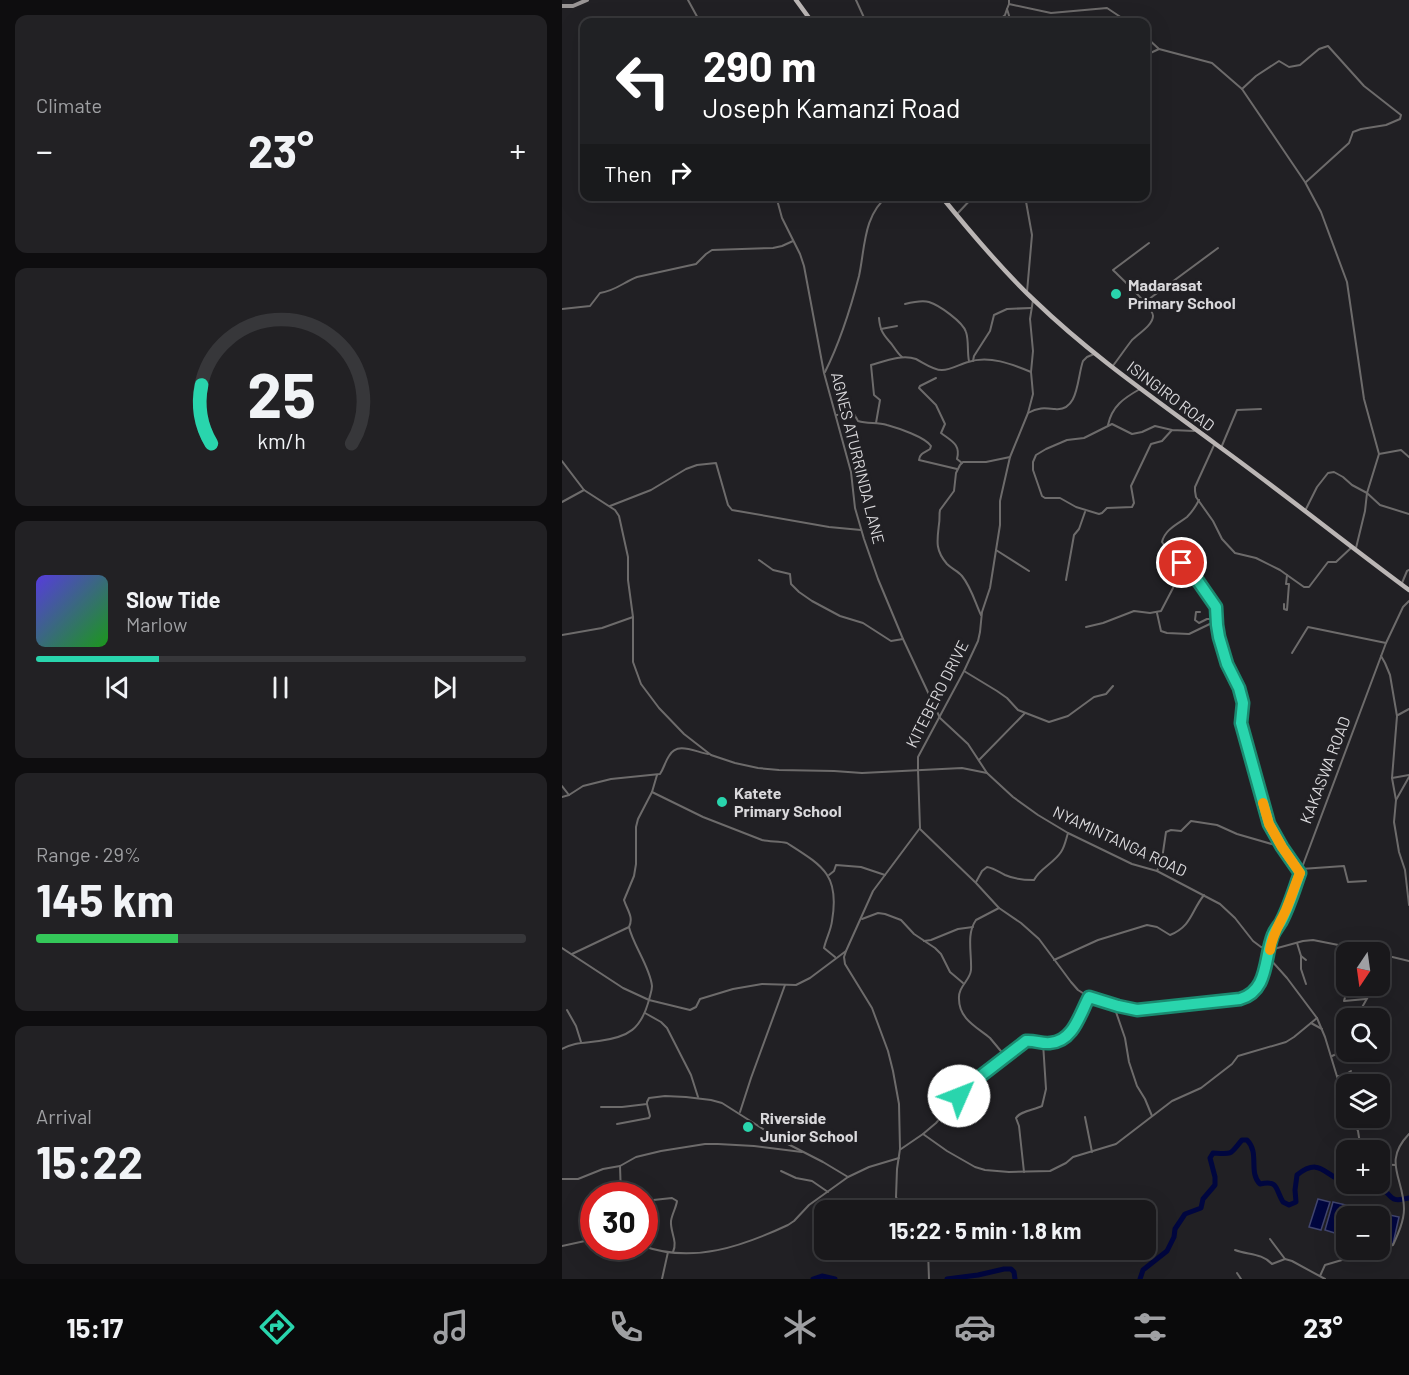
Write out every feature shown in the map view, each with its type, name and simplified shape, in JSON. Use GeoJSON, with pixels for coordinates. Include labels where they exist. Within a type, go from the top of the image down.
{"type":"FeatureCollection","features":[{"type":"Feature","properties":{"kind":"main road"},"geometry":{"type":"LineString","coordinates":[[796,0],[809,18]]}},
{"type":"Feature","properties":{"kind":"main road","name":"ISINGIRO ROAD"},"geometry":{"type":"LineString","coordinates":[[945,201],[985,249],[1033,300],[1064,328],[1112,367],[1408,590]]}},
{"type":"Feature","properties":{"kind":"street"},"geometry":{"type":"LineString","coordinates":[[562,7],[573,6],[587,0]]}},
{"type":"Feature","properties":{"kind":"street"},"geometry":{"type":"LineString","coordinates":[[688,0],[698,18]]}},
{"type":"Feature","properties":{"kind":"street"},"geometry":{"type":"LineString","coordinates":[[856,0],[864,18]]}},
{"type":"Feature","properties":{"kind":"street"},"geometry":{"type":"LineString","coordinates":[[1002,18],[1005,15],[1009,2],[1051,13],[1107,8],[1122,18]]}},
{"type":"Feature","properties":{"kind":"street"},"geometry":{"type":"LineString","coordinates":[[1007,9],[1010,18]]}},
{"type":"Feature","properties":{"kind":"street"},"geometry":{"type":"LineString","coordinates":[[1150,41],[1159,49],[1212,63],[1242,89],[1305,182],[1321,212],[1347,282],[1364,399],[1379,454],[1354,549],[1336,561],[1328,562],[1309,587],[1304,587],[1280,570],[1256,558],[1235,553],[1222,539],[1195,494],[1195,487],[1215,443]]}},
{"type":"Feature","properties":{"kind":"street"},"geometry":{"type":"LineString","coordinates":[[1242,89],[1256,76],[1279,61],[1289,67],[1300,65],[1319,49],[1328,46],[1364,86],[1401,115],[1400,119],[1386,125],[1353,132],[1349,143],[1305,182]]}},
{"type":"Feature","properties":{"kind":"street"},"geometry":{"type":"LineString","coordinates":[[1150,52],[1159,49]]}},
{"type":"Feature","properties":{"kind":"street","name":"AGNES ATURRINDA LANE"},"geometry":{"type":"LineString","coordinates":[[777,201],[782,218],[804,266],[824,373],[851,472],[855,508],[878,579],[940,718],[968,744],[987,773]]}},
{"type":"Feature","properties":{"kind":"street"},"geometry":{"type":"LineString","coordinates":[[824,373],[849,308],[869,227],[878,206],[883,201]]}},
{"type":"Feature","properties":{"kind":"street"},"geometry":{"type":"LineString","coordinates":[[956,215],[969,201]]}},
{"type":"Feature","properties":{"kind":"street"},"geometry":{"type":"LineString","coordinates":[[1025,201],[1032,235],[1027,293]]}},
{"type":"Feature","properties":{"kind":"street"},"geometry":{"type":"LineString","coordinates":[[562,309],[590,306],[600,293],[610,291],[628,280],[696,264],[712,250],[773,248],[793,241]]}},
{"type":"Feature","properties":{"kind":"street"},"geometry":{"type":"LineString","coordinates":[[1112,367],[1153,317],[1153,313],[1145,302],[1113,270],[1149,243]]}},
{"type":"Feature","properties":{"kind":"street"},"geometry":{"type":"LineString","coordinates":[[1145,302],[1218,248]]}},
{"type":"Feature","properties":{"kind":"street","name":"KITEBERO DRIVE"},"geometry":{"type":"LineString","coordinates":[[920,828],[918,757],[978,641],[981,616],[990,588],[996,550],[1000,501],[1010,457],[1028,413],[1033,394],[1030,325],[1033,300]]}},
{"type":"Feature","properties":{"kind":"street"},"geometry":{"type":"LineString","coordinates":[[905,304],[931,302],[962,325],[966,331],[971,361]]}},
{"type":"Feature","properties":{"kind":"street"},"geometry":{"type":"LineString","coordinates":[[971,361],[990,331],[994,315],[1007,309],[1031,308]]}},
{"type":"Feature","properties":{"kind":"street"},"geometry":{"type":"LineString","coordinates":[[879,318],[884,337],[902,357]]}},
{"type":"Feature","properties":{"kind":"street"},"geometry":{"type":"LineString","coordinates":[[881,328],[897,326]]}},
{"type":"Feature","properties":{"kind":"street"},"geometry":{"type":"LineString","coordinates":[[1028,413],[1041,408],[1062,410],[1067,408],[1074,399],[1083,361],[1092,354],[1097,355]]}},
{"type":"Feature","properties":{"kind":"street"},"geometry":{"type":"LineString","coordinates":[[876,423],[880,400],[874,395],[871,365],[902,357],[914,358],[941,370],[985,359],[1001,361],[1031,372]]}},
{"type":"Feature","properties":{"kind":"street"},"geometry":{"type":"LineString","coordinates":[[936,378],[919,388],[936,405],[945,424],[941,433],[959,450],[957,459],[962,463]]}},
{"type":"Feature","properties":{"kind":"street"},"geometry":{"type":"LineString","coordinates":[[1108,425],[1114,408],[1123,399],[1141,389]]}},
{"type":"Feature","properties":{"kind":"street"},"geometry":{"type":"LineString","coordinates":[[1221,448],[1237,410],[1261,409]]}},
{"type":"Feature","properties":{"kind":"street"},"geometry":{"type":"LineString","coordinates":[[836,415],[854,414],[858,421],[887,425],[929,442],[930,449],[921,454],[919,460],[957,469]]}},
{"type":"Feature","properties":{"kind":"street"},"geometry":{"type":"LineString","coordinates":[[1172,430],[1162,441],[1148,447],[1131,486],[1134,503],[1132,507],[1107,508],[1099,514],[1060,498],[1042,496],[1033,470],[1033,462],[1036,455],[1045,449],[1067,440],[1084,438],[1114,424],[1132,434],[1155,426],[1172,430],[1197,431]]}},
{"type":"Feature","properties":{"kind":"street"},"geometry":{"type":"LineString","coordinates":[[1379,454],[1401,450],[1408,457]]}},
{"type":"Feature","properties":{"kind":"street"},"geometry":{"type":"LineString","coordinates":[[981,616],[969,587],[956,570],[947,563],[937,546],[940,510],[954,491],[957,469],[962,463],[986,462],[1010,457]]}},
{"type":"Feature","properties":{"kind":"street"},"geometry":{"type":"LineString","coordinates":[[562,462],[584,490],[610,506],[619,516],[628,557],[628,580],[633,617],[633,662],[641,684],[659,708],[684,734],[711,755]]}},
{"type":"Feature","properties":{"kind":"street"},"geometry":{"type":"LineString","coordinates":[[610,506],[651,490],[686,469],[716,463],[728,505],[732,510],[829,527],[861,530]]}},
{"type":"Feature","properties":{"kind":"street"},"geometry":{"type":"LineString","coordinates":[[1305,511],[1317,487],[1331,472],[1367,493],[1380,505],[1408,514]]}},
{"type":"Feature","properties":{"kind":"street"},"geometry":{"type":"LineString","coordinates":[[562,502],[584,490]]}},
{"type":"Feature","properties":{"kind":"street"},"geometry":{"type":"LineString","coordinates":[[1200,501],[1190,514],[1162,539],[1163,544],[1191,571],[1216,607],[1219,637],[1227,664],[1240,691],[1243,707],[1241,723],[1269,824],[1282,847],[1300,871],[1344,866],[1348,882],[1366,881]]}},
{"type":"Feature","properties":{"kind":"street"},"geometry":{"type":"LineString","coordinates":[[1066,580],[1073,537],[1079,529],[1085,510]]}},
{"type":"Feature","properties":{"kind":"street"},"geometry":{"type":"LineString","coordinates":[[996,550],[1029,571]]}},
{"type":"Feature","properties":{"kind":"street"},"geometry":{"type":"LineString","coordinates":[[759,560],[773,570],[790,574],[791,584],[812,601],[840,616],[863,623],[890,641],[903,639]]}},
{"type":"Feature","properties":{"kind":"street"},"geometry":{"type":"LineString","coordinates":[[1086,627],[1134,611],[1157,613],[1162,609],[1185,565]]}},
{"type":"Feature","properties":{"kind":"street"},"geometry":{"type":"LineString","coordinates":[[1401,585],[1408,570]]}},
{"type":"Feature","properties":{"kind":"street"},"geometry":{"type":"LineString","coordinates":[[1284,604],[1284,609],[1287,610],[1289,584],[1286,584],[1287,575]]}},
{"type":"Feature","properties":{"kind":"street","name":"KAKASWA ROAD"},"geometry":{"type":"LineString","coordinates":[[1089,997],[1137,1010],[1247,997],[1254,992],[1265,972],[1274,933],[1288,904],[1386,643],[1408,601]]}},
{"type":"Feature","properties":{"kind":"street"},"geometry":{"type":"LineString","coordinates":[[1200,612],[1196,612],[1195,620],[1199,623],[1207,619],[1216,620]]}},
{"type":"Feature","properties":{"kind":"street"},"geometry":{"type":"LineString","coordinates":[[1157,613],[1160,630],[1167,633],[1189,634],[1216,620]]}},
{"type":"Feature","properties":{"kind":"street"},"geometry":{"type":"LineString","coordinates":[[562,635],[613,625],[633,617]]}},
{"type":"Feature","properties":{"kind":"street"},"geometry":{"type":"LineString","coordinates":[[1292,654],[1308,627],[1386,643]]}},
{"type":"Feature","properties":{"kind":"street"},"geometry":{"type":"LineString","coordinates":[[1381,656],[1390,675],[1397,716],[1392,778],[1396,800],[1394,822],[1405,870],[1408,905]]}},
{"type":"Feature","properties":{"kind":"street"},"geometry":{"type":"LineString","coordinates":[[964,671],[1007,698],[1018,710],[1049,722],[1068,716],[1098,695],[1106,694],[1113,686]]}},
{"type":"Feature","properties":{"kind":"street"},"geometry":{"type":"LineString","coordinates":[[1397,716],[1408,709]]}},
{"type":"Feature","properties":{"kind":"street"},"geometry":{"type":"LineString","coordinates":[[979,760],[1025,713]]}},
{"type":"Feature","properties":{"kind":"street"},"geometry":{"type":"LineString","coordinates":[[562,797],[583,786],[611,779],[657,775],[662,772],[669,755],[679,748],[735,763],[779,770],[862,773],[962,768],[987,773]]}},
{"type":"Feature","properties":{"kind":"street","name":"NYAMINTANGA ROAD"},"geometry":{"type":"LineString","coordinates":[[987,773],[1013,797],[1069,833],[1132,864],[1157,871],[1220,904],[1235,918],[1252,941],[1270,950]]}},
{"type":"Feature","properties":{"kind":"street"},"geometry":{"type":"LineString","coordinates":[[562,1049],[581,1042],[606,1040],[628,1032],[637,1028],[646,1013],[652,984],[630,933],[631,917],[624,900],[634,876],[638,819],[652,792],[657,775]]}},
{"type":"Feature","properties":{"kind":"street"},"geometry":{"type":"LineString","coordinates":[[1392,778],[1408,776]]}},
{"type":"Feature","properties":{"kind":"street"},"geometry":{"type":"LineString","coordinates":[[1396,800],[1408,776]]}},
{"type":"Feature","properties":{"kind":"street"},"geometry":{"type":"LineString","coordinates":[[562,786],[569,795]]}},
{"type":"Feature","properties":{"kind":"street"},"geometry":{"type":"LineString","coordinates":[[652,792],[703,817],[762,840],[787,843],[826,872],[833,888],[832,921],[824,948],[836,958]]}},
{"type":"Feature","properties":{"kind":"street"},"geometry":{"type":"LineString","coordinates":[[1157,871],[1162,859],[1166,832],[1181,831],[1191,821],[1217,825],[1237,834],[1282,847]]}},
{"type":"Feature","properties":{"kind":"street"},"geometry":{"type":"LineString","coordinates":[[897,1200],[896,1183],[900,1149],[899,1104],[894,1071],[872,1008],[845,963],[846,951],[873,891],[920,828],[999,908],[1039,939],[1071,982],[1089,997],[1068,1037],[1061,1042],[1048,1044],[1026,1041],[969,1085],[923,1134],[900,1149]]}},
{"type":"Feature","properties":{"kind":"street"},"geometry":{"type":"LineString","coordinates":[[976,883],[982,871],[987,867],[1014,878],[1034,880],[1037,873],[1061,852],[1069,833]]}},
{"type":"Feature","properties":{"kind":"street"},"geometry":{"type":"LineString","coordinates":[[828,876],[834,871],[836,865],[861,867],[885,875]]}},
{"type":"Feature","properties":{"kind":"street"},"geometry":{"type":"LineString","coordinates":[[1054,960],[1098,940],[1147,925],[1157,927],[1170,935],[1173,934],[1187,923],[1204,895]]}},
{"type":"Feature","properties":{"kind":"street"},"geometry":{"type":"LineString","coordinates":[[999,908],[976,920],[970,952],[971,972],[963,983],[958,1000],[966,1020],[990,1039],[1005,1056]]}},
{"type":"Feature","properties":{"kind":"street"},"geometry":{"type":"LineString","coordinates":[[860,920],[878,913],[901,920],[922,941],[941,954],[950,972],[963,983]]}},
{"type":"Feature","properties":{"kind":"street"},"geometry":{"type":"LineString","coordinates":[[572,954],[629,927]]}},
{"type":"Feature","properties":{"kind":"street"},"geometry":{"type":"LineString","coordinates":[[922,941],[931,940],[958,929],[973,927]]}},
{"type":"Feature","properties":{"kind":"street"},"geometry":{"type":"LineString","coordinates":[[1270,950],[1313,940],[1336,945]]}},
{"type":"Feature","properties":{"kind":"street"},"geometry":{"type":"LineString","coordinates":[[1297,943],[1306,984]]}},
{"type":"Feature","properties":{"kind":"street"},"geometry":{"type":"LineString","coordinates":[[562,948],[623,988],[649,1000],[690,1010],[696,1007],[702,998],[733,989],[762,984],[796,985],[846,951]]}},
{"type":"Feature","properties":{"kind":"street"},"geometry":{"type":"LineString","coordinates":[[1301,956],[1306,960]]}},
{"type":"Feature","properties":{"kind":"street"},"geometry":{"type":"LineString","coordinates":[[1390,956],[1408,961]]}},
{"type":"Feature","properties":{"kind":"street"},"geometry":{"type":"LineString","coordinates":[[1268,957],[1287,978],[1316,1018],[1322,1029],[1336,1074]]}},
{"type":"Feature","properties":{"kind":"street"},"geometry":{"type":"LineString","coordinates":[[740,1113],[785,985]]}},
{"type":"Feature","properties":{"kind":"street"},"geometry":{"type":"LineString","coordinates":[[1345,996],[1344,1001],[1366,999]]}},
{"type":"Feature","properties":{"kind":"street"},"geometry":{"type":"LineString","coordinates":[[1361,1008],[1368,996]]}},
{"type":"Feature","properties":{"kind":"street"},"geometry":{"type":"LineString","coordinates":[[1123,1008],[1116,1012],[1125,1038],[1129,1062],[1137,1086],[1152,1116]]}},
{"type":"Feature","properties":{"kind":"street"},"geometry":{"type":"LineString","coordinates":[[567,1010],[576,1026],[581,1042]]}},
{"type":"Feature","properties":{"kind":"street"},"geometry":{"type":"LineString","coordinates":[[646,1013],[667,1028],[691,1076],[698,1098]]}},
{"type":"Feature","properties":{"kind":"street"},"geometry":{"type":"LineString","coordinates":[[923,1134],[975,1167],[996,1172],[1050,1171],[1073,1157],[1117,1144],[1172,1101],[1201,1088],[1232,1064],[1238,1056],[1286,1042],[1316,1018]]}},
{"type":"Feature","properties":{"kind":"street"},"geometry":{"type":"LineString","coordinates":[[1311,1023],[1322,1029]]}},
{"type":"Feature","properties":{"kind":"street"},"geometry":{"type":"LineString","coordinates":[[1024,1172],[1016,1118],[1019,1114],[1042,1106],[1046,1089],[1043,1043]]}},
{"type":"Feature","properties":{"kind":"street"},"geometry":{"type":"LineString","coordinates":[[1332,1057],[1336,1055]]}},
{"type":"Feature","properties":{"kind":"street"},"geometry":{"type":"LineString","coordinates":[[1347,1074],[1351,1071]]}},
{"type":"Feature","properties":{"kind":"street"},"geometry":{"type":"LineString","coordinates":[[617,1124],[649,1118],[648,1099],[698,1098],[722,1103],[776,1137],[848,1177]]}},
{"type":"Feature","properties":{"kind":"street"},"geometry":{"type":"LineString","coordinates":[[601,1107],[647,1104]]}},
{"type":"Feature","properties":{"kind":"street"},"geometry":{"type":"LineString","coordinates":[[1085,1117],[1092,1152]]}},
{"type":"Feature","properties":{"kind":"street"},"geometry":{"type":"LineString","coordinates":[[1390,1246],[1393,1245],[1404,1209],[1395,1165],[1397,1152],[1399,1145],[1408,1134]]}},
{"type":"Feature","properties":{"kind":"street"},"geometry":{"type":"LineString","coordinates":[[562,1179],[574,1180],[603,1169],[620,1166],[636,1157],[678,1148],[713,1144],[768,1147],[808,1153]]}},
{"type":"Feature","properties":{"kind":"street"},"geometry":{"type":"LineString","coordinates":[[658,1250],[688,1253],[710,1252],[753,1241],[794,1221],[806,1208],[848,1177],[869,1167],[899,1158]]}},
{"type":"Feature","properties":{"kind":"street"},"geometry":{"type":"LineString","coordinates":[[1390,1165],[1395,1165]]}},
{"type":"Feature","properties":{"kind":"street"},"geometry":{"type":"LineString","coordinates":[[620,1166],[621,1182]]}},
{"type":"Feature","properties":{"kind":"street"},"geometry":{"type":"LineString","coordinates":[[781,1171],[796,1178],[812,1181],[828,1192]]}},
{"type":"Feature","properties":{"kind":"street"},"geometry":{"type":"LineString","coordinates":[[658,1200],[672,1198],[677,1201],[671,1224],[675,1244],[673,1252]]}},
{"type":"Feature","properties":{"kind":"street"},"geometry":{"type":"LineString","coordinates":[[1270,1239],[1285,1259],[1325,1279]]}},
{"type":"Feature","properties":{"kind":"street"},"geometry":{"type":"LineString","coordinates":[[562,1246],[580,1243]]}},
{"type":"Feature","properties":{"kind":"street"},"geometry":{"type":"LineString","coordinates":[[1235,1250],[1266,1258],[1272,1264],[1285,1259]]}},
{"type":"Feature","properties":{"kind":"street"},"geometry":{"type":"LineString","coordinates":[[662,1279],[668,1252]]}},
{"type":"Feature","properties":{"kind":"street"},"geometry":{"type":"LineString","coordinates":[[928,1260],[929,1278]]}},
{"type":"Feature","properties":{"kind":"street"},"geometry":{"type":"LineString","coordinates":[[1314,1279],[1320,1276],[1325,1265],[1342,1260]]}},
{"type":"Feature","properties":{"kind":"street"},"geometry":{"type":"LineString","coordinates":[[1237,1273],[1241,1279]]}},
{"type":"Feature","properties":{"kind":"shaded area"},"geometry":{"type":"Polygon","coordinates":[[[1318,1199],[1330,1202],[1321,1230],[1309,1227],[1318,1199]]]}},
{"type":"Feature","properties":{"kind":"shaded area"},"geometry":{"type":"Polygon","coordinates":[[[1333,1202],[1346,1205],[1336,1206],[1336,1233],[1325,1230],[1333,1202]]]}},
{"type":"Feature","properties":{"kind":"shaded area"},"geometry":{"type":"Polygon","coordinates":[[[1390,1215],[1399,1217],[1393,1244],[1390,1243],[1390,1215]]]}},
{"type":"Feature","properties":{"kind":"waterway"},"geometry":{"type":"LineString","coordinates":[[1140,1279],[1143,1270],[1167,1251],[1175,1229],[1185,1214],[1201,1208],[1203,1199],[1215,1185],[1210,1158],[1213,1153],[1225,1154],[1242,1140],[1247,1140],[1253,1151],[1255,1174],[1260,1184],[1274,1185],[1283,1202],[1289,1205],[1296,1202],[1297,1175],[1305,1169],[1318,1168],[1336,1178]]}},
{"type":"Feature","properties":{"kind":"waterway"},"geometry":{"type":"LineString","coordinates":[[1388,1194],[1398,1200],[1409,1198]]}},
{"type":"Feature","properties":{"kind":"waterway"},"geometry":{"type":"LineString","coordinates":[[947,1279],[1004,1269],[1011,1269],[1015,1279]]}},
{"type":"Feature","properties":{"kind":"waterway"},"geometry":{"type":"LineString","coordinates":[[813,1279],[822,1276],[835,1279]]}},
{"type":"Feature","properties":{"kind":"slow traffic"},"geometry":{"type":"LineString","coordinates":[[1263,803],[1269,824],[1300,873],[1274,933],[1270,950]]}},
{"type":"Feature","properties":{"kind":"place","name":"Madarasat Primary School"},"geometry":{"type":"Point","coordinates":[1116,294]}},
{"type":"Feature","properties":{"kind":"place","name":"Katete Primary School"},"geometry":{"type":"Point","coordinates":[722,802]}},
{"type":"Feature","properties":{"kind":"place","name":"Riverside Junior School"},"geometry":{"type":"Point","coordinates":[748,1127]}},
{"type":"Feature","properties":{"kind":"route"},"geometry":{"type":"LineString","coordinates":[[959,1096],[969,1085],[1026,1041],[1048,1044],[1061,1042],[1068,1037],[1089,997],[1137,1010],[1240,999],[1254,992],[1265,972],[1271,941],[1300,873],[1269,824],[1241,723],[1243,703],[1240,691],[1227,664],[1219,637],[1216,607],[1189,568],[1182,563]]}}]}
